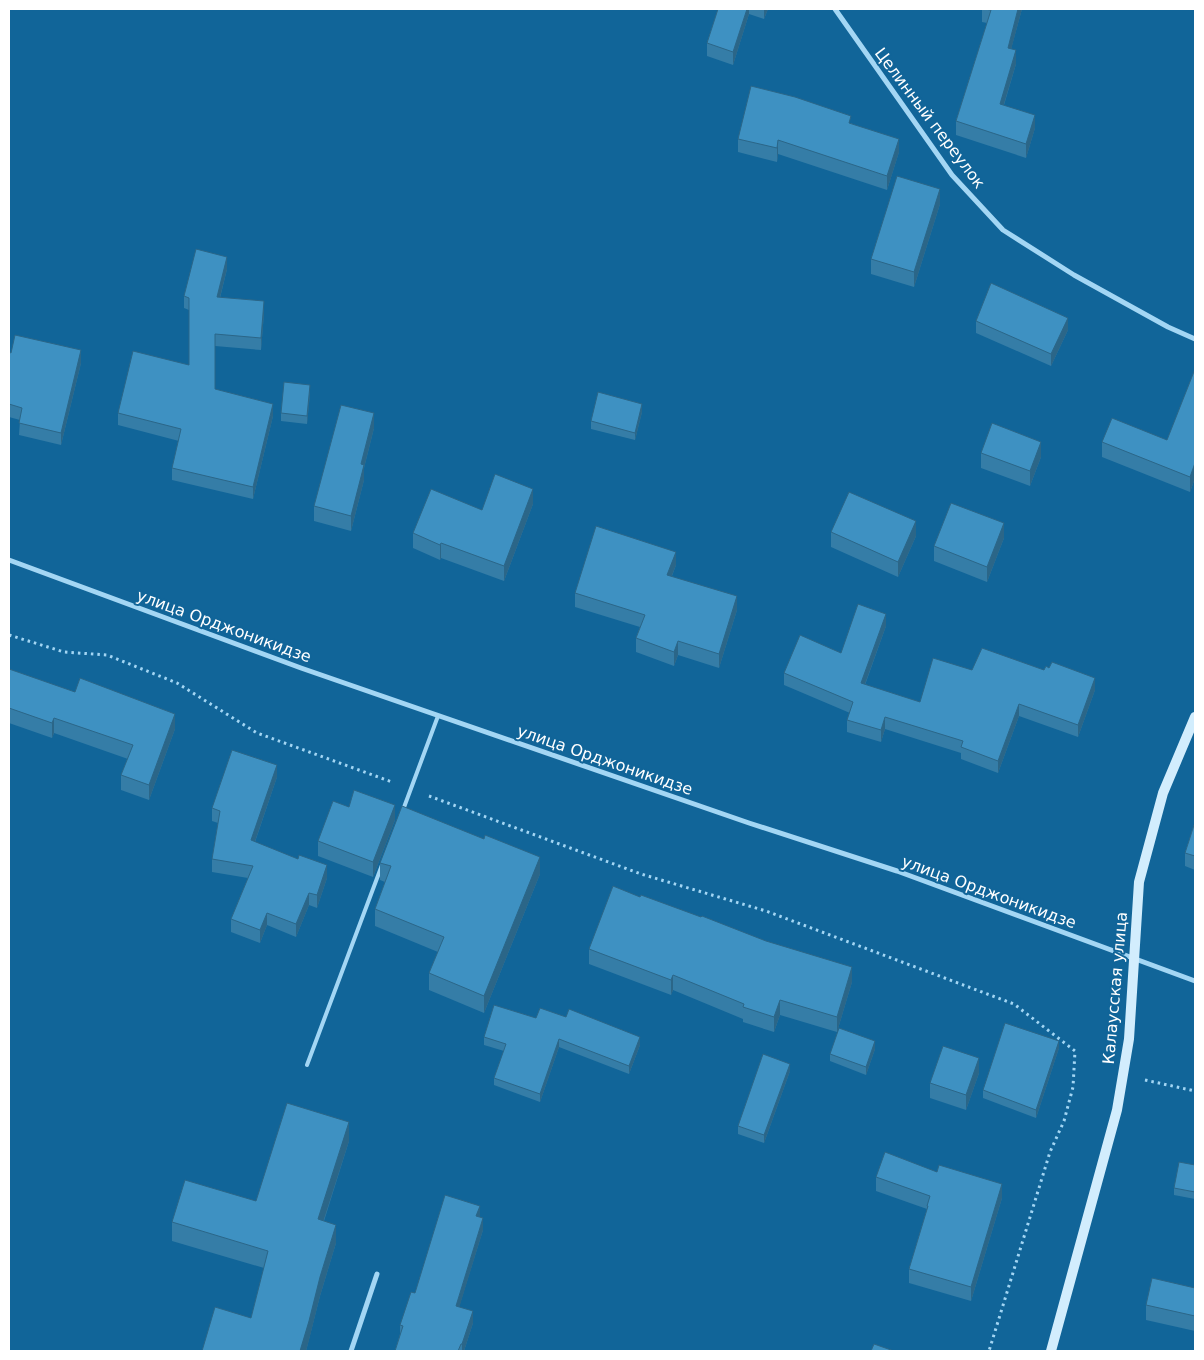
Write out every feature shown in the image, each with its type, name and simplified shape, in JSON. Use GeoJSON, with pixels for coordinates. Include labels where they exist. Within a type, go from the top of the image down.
{"type":"FeatureCollection","features":[{"type":"Feature","properties":{"kind":"street","name":"Целинный переулок"},"geometry":{"type":"LineString","coordinates":[[835,9],[952,175],[1002,230],[1074,275],[1168,327],[1195,339]]}},
{"type":"Feature","properties":{"kind":"street","name":"улица Орджоникидзе"},"geometry":{"type":"LineString","coordinates":[[9,560],[301,668],[730,816],[897,871],[1195,981]]}},
{"type":"Feature","properties":{"kind":"street","name":"Калаусская улица"},"geometry":{"type":"LineString","coordinates":[[1051,1351],[1117,1110],[1129,1039],[1139,882],[1163,793],[1195,717]]}},
{"type":"Feature","properties":{"kind":"street"},"geometry":{"type":"LineString","coordinates":[[351,1351],[377,1274]]}},
{"type":"Feature","properties":{"kind":"lane"},"geometry":{"type":"LineString","coordinates":[[400,817],[438,716]]}},
{"type":"Feature","properties":{"kind":"lane"},"geometry":{"type":"LineString","coordinates":[[307,1065],[383,863]]}},
{"type":"Feature","properties":{"kind":"path"},"geometry":{"type":"LineString","coordinates":[[9,635],[64,652],[107,655],[177,683],[257,733],[641,874],[766,911],[1014,1004],[1076,1051],[1073,1086],[1064,1121],[1050,1152],[989,1351]]}},
{"type":"Feature","properties":{"kind":"path"},"geometry":{"type":"LineString","coordinates":[[1123,1075],[1195,1092]]}},
{"type":"Feature","properties":{"kind":"building"},"geometry":{"type":"Polygon","coordinates":[[[718,9],[747,9],[733,52],[707,43],[718,9]]]}},
{"type":"Feature","properties":{"kind":"building"},"geometry":{"type":"Polygon","coordinates":[[[984,9],[1018,9],[1008,48],[1016,50],[1000,104],[1035,115],[1026,144],[956,121],[991,10],[984,9]]]}},
{"type":"Feature","properties":{"kind":"building"},"geometry":{"type":"Polygon","coordinates":[[[751,86],[795,97],[851,116],[849,123],[899,139],[887,176],[778,140],[777,148],[738,139],[751,86]]]}},
{"type":"Feature","properties":{"kind":"building"},"geometry":{"type":"Polygon","coordinates":[[[897,176],[940,189],[914,272],[871,259],[897,176]]]}},
{"type":"Feature","properties":{"kind":"building"},"geometry":{"type":"Polygon","coordinates":[[[196,249],[227,257],[217,297],[264,301],[261,338],[215,334],[215,389],[273,404],[253,487],[172,468],[181,429],[118,413],[133,351],[189,365],[189,298],[184,296],[196,249]]]}},
{"type":"Feature","properties":{"kind":"building"},"geometry":{"type":"Polygon","coordinates":[[[991,283],[1068,318],[1051,354],[976,321],[991,283]]]}},
{"type":"Feature","properties":{"kind":"building"},"geometry":{"type":"Polygon","coordinates":[[[15,335],[81,350],[61,433],[19,423],[22,408],[9,404],[9,352],[11,353],[15,335]]]}},
{"type":"Feature","properties":{"kind":"building"},"geometry":{"type":"Polygon","coordinates":[[[1195,369],[1195,463],[1190,477],[1102,442],[1112,418],[1167,440],[1195,369]]]}},
{"type":"Feature","properties":{"kind":"building"},"geometry":{"type":"Polygon","coordinates":[[[284,382],[310,385],[307,416],[281,413],[284,382]]]}},
{"type":"Feature","properties":{"kind":"building"},"geometry":{"type":"Polygon","coordinates":[[[598,392],[642,404],[635,433],[591,421],[598,392]]]}},
{"type":"Feature","properties":{"kind":"building"},"geometry":{"type":"Polygon","coordinates":[[[341,405],[374,413],[361,464],[364,465],[351,516],[314,506],[341,405]]]}},
{"type":"Feature","properties":{"kind":"building"},"geometry":{"type":"Polygon","coordinates":[[[992,423],[1041,442],[1030,471],[981,453],[992,423]]]}},
{"type":"Feature","properties":{"kind":"building"},"geometry":{"type":"Polygon","coordinates":[[[495,474],[533,489],[504,566],[441,543],[440,545],[413,533],[431,489],[482,510],[495,474]]]}},
{"type":"Feature","properties":{"kind":"building"},"geometry":{"type":"Polygon","coordinates":[[[849,492],[916,521],[898,562],[831,532],[849,492]]]}},
{"type":"Feature","properties":{"kind":"building"},"geometry":{"type":"Polygon","coordinates":[[[951,503],[1004,523],[987,567],[934,546],[951,503]]]}},
{"type":"Feature","properties":{"kind":"building"},"geometry":{"type":"Polygon","coordinates":[[[596,526],[676,552],[667,575],[737,596],[719,654],[678,641],[674,652],[636,638],[645,615],[575,593],[596,526]]]}},
{"type":"Feature","properties":{"kind":"building"},"geometry":{"type":"Polygon","coordinates":[[[858,604],[886,614],[861,683],[920,702],[933,658],[972,670],[982,648],[1044,670],[1046,666],[1049,668],[1052,662],[1095,678],[1078,725],[1019,704],[998,761],[961,747],[963,741],[885,717],[881,730],[847,720],[853,702],[784,673],[800,635],[841,653],[858,604]]]}},
{"type":"Feature","properties":{"kind":"building"},"geometry":{"type":"Polygon","coordinates":[[[9,669],[75,692],[80,678],[175,714],[149,785],[121,775],[133,745],[54,718],[52,723],[9,708],[9,669]]]}},
{"type":"Feature","properties":{"kind":"building"},"geometry":{"type":"Polygon","coordinates":[[[232,750],[277,765],[251,840],[298,859],[299,855],[327,865],[317,895],[309,893],[296,924],[267,913],[260,930],[231,919],[253,866],[212,859],[220,811],[212,808],[232,750]]]}},
{"type":"Feature","properties":{"kind":"building"},"geometry":{"type":"Polygon","coordinates":[[[354,790],[395,805],[373,862],[318,841],[333,801],[349,807],[354,790]]]}},
{"type":"Feature","properties":{"kind":"building"},"geometry":{"type":"Polygon","coordinates":[[[402,806],[484,839],[485,835],[540,857],[484,996],[429,973],[444,937],[375,909],[391,866],[380,863],[402,806]]]}},
{"type":"Feature","properties":{"kind":"building"},"geometry":{"type":"Polygon","coordinates":[[[1195,822],[1195,856],[1185,853],[1195,822]]]}},
{"type":"Feature","properties":{"kind":"building"},"geometry":{"type":"Polygon","coordinates":[[[613,886],[640,897],[641,895],[702,916],[766,941],[852,967],[837,1017],[780,1000],[774,1017],[743,1007],[744,1004],[673,975],[671,980],[589,949],[613,886]]]}},
{"type":"Feature","properties":{"kind":"building"},"geometry":{"type":"Polygon","coordinates":[[[494,1005],[536,1018],[540,1008],[566,1017],[569,1009],[640,1037],[629,1066],[559,1039],[540,1094],[494,1078],[506,1044],[484,1037],[494,1005]]]}},
{"type":"Feature","properties":{"kind":"building"},"geometry":{"type":"Polygon","coordinates":[[[1005,1023],[1059,1041],[1036,1110],[983,1090],[1005,1023]]]}},
{"type":"Feature","properties":{"kind":"building"},"geometry":{"type":"Polygon","coordinates":[[[839,1028],[875,1041],[866,1067],[830,1054],[839,1028]]]}},
{"type":"Feature","properties":{"kind":"building"},"geometry":{"type":"Polygon","coordinates":[[[943,1046],[979,1058],[966,1095],[930,1083],[943,1046]]]}},
{"type":"Feature","properties":{"kind":"building"},"geometry":{"type":"Polygon","coordinates":[[[763,1054],[790,1064],[764,1135],[738,1126],[763,1054]]]}},
{"type":"Feature","properties":{"kind":"building"},"geometry":{"type":"Polygon","coordinates":[[[287,1103],[349,1122],[318,1219],[336,1225],[300,1351],[202,1351],[215,1307],[251,1318],[268,1251],[172,1222],[185,1180],[256,1201],[287,1103]]]}},
{"type":"Feature","properties":{"kind":"building"},"geometry":{"type":"Polygon","coordinates":[[[885,1152],[937,1172],[939,1165],[1002,1184],[971,1287],[909,1269],[930,1196],[876,1177],[885,1152]]]}},
{"type":"Feature","properties":{"kind":"building"},"geometry":{"type":"Polygon","coordinates":[[[1179,1162],[1195,1165],[1195,1192],[1174,1188],[1179,1162]]]}},
{"type":"Feature","properties":{"kind":"building"},"geometry":{"type":"Polygon","coordinates":[[[445,1195],[480,1206],[476,1216],[483,1218],[456,1306],[473,1311],[458,1351],[395,1351],[403,1326],[400,1325],[411,1292],[415,1293],[445,1195]]]}},
{"type":"Feature","properties":{"kind":"building"},"geometry":{"type":"Polygon","coordinates":[[[1152,1278],[1195,1288],[1195,1316],[1146,1305],[1152,1278]]]}},
{"type":"Feature","properties":{"kind":"building"},"geometry":{"type":"Polygon","coordinates":[[[874,1344],[894,1351],[871,1351],[874,1344]]]}}]}
